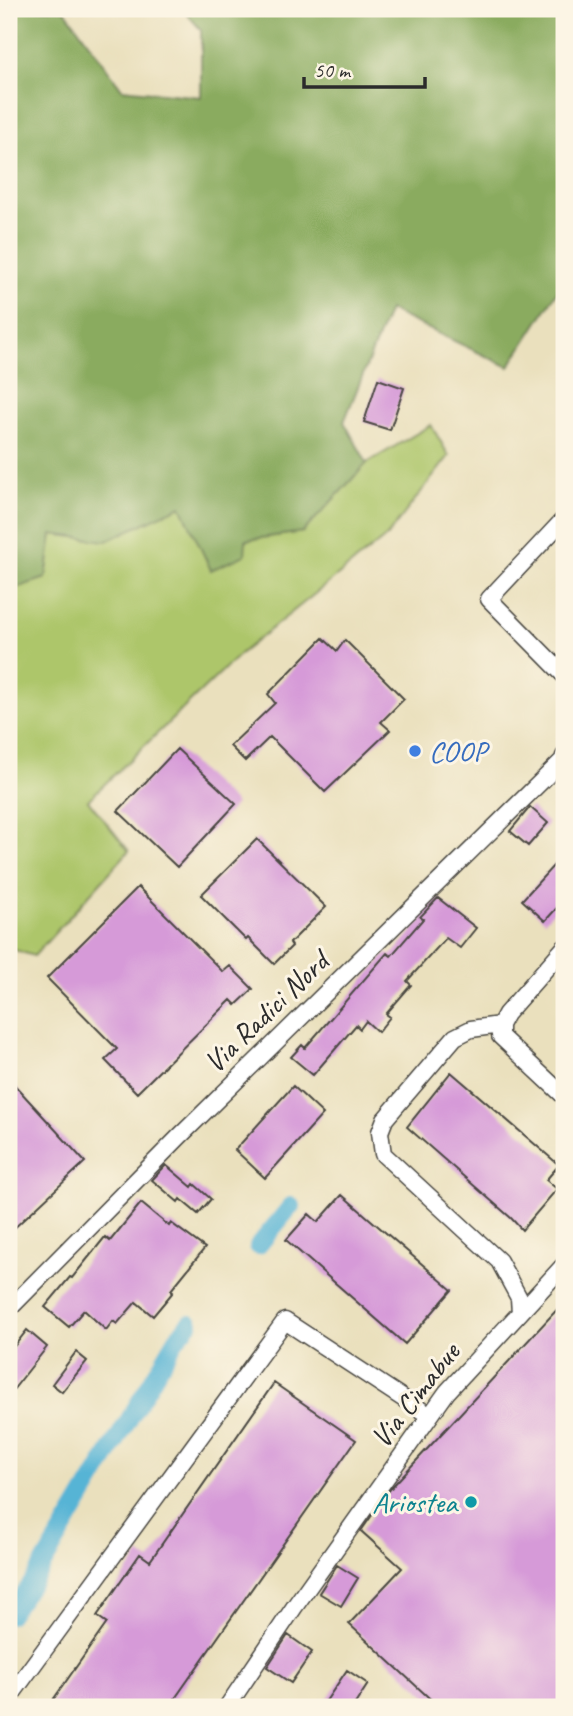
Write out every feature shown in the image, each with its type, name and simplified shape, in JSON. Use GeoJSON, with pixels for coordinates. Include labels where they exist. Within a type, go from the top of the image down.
{"type":"FeatureCollection","features":[{"type":"Feature","properties":{"kind":"street"},"geometry":{"type":"LineString","coordinates":[[564,519],[489,599],[564,675]]}},
{"type":"Feature","properties":{"kind":"street","name":"Via Radici Nord"},"geometry":{"type":"LineString","coordinates":[[9,1309],[564,757]]}},
{"type":"Feature","properties":{"kind":"street"},"geometry":{"type":"LineString","coordinates":[[564,948],[506,1014],[500,1025],[500,1035],[564,1096]]}},
{"type":"Feature","properties":{"kind":"street"},"geometry":{"type":"LineString","coordinates":[[500,1025],[471,1029],[454,1037],[385,1119],[380,1132],[383,1154],[499,1261],[519,1298],[520,1313]]}},
{"type":"Feature","properties":{"kind":"street","name":"Via Cimabue"},"geometry":{"type":"LineString","coordinates":[[227,1707],[447,1392],[564,1265]]}},
{"type":"Feature","properties":{"kind":"street"},"geometry":{"type":"LineString","coordinates":[[9,1698],[285,1321],[430,1416]]}},
{"type":"Feature","properties":{"kind":"green space"},"geometry":{"type":"Polygon","coordinates":[[[9,9],[64,9],[122,89],[201,97],[201,30],[183,9],[564,9],[564,281],[509,367],[389,310],[344,422],[367,463],[303,532],[246,540],[245,555],[211,570],[181,506],[106,541],[52,534],[46,578],[9,590],[9,9]]]}},
{"type":"Feature","properties":{"kind":"green space"},"geometry":{"type":"Polygon","coordinates":[[[431,425],[449,456],[387,536],[241,653],[88,800],[129,851],[34,956],[9,948],[9,590],[46,578],[52,534],[106,541],[181,505],[211,570],[246,540],[303,532],[367,463],[431,425]]]}},
{"type":"Feature","properties":{"kind":"building"},"geometry":{"type":"Polygon","coordinates":[[[378,379],[404,388],[390,430],[364,422],[378,379]]]}},
{"type":"Feature","properties":{"kind":"building"},"geometry":{"type":"Polygon","coordinates":[[[323,638],[337,651],[345,640],[404,699],[381,722],[390,730],[325,792],[270,737],[245,761],[230,746],[275,703],[268,694],[323,638]]]}},
{"type":"Feature","properties":{"kind":"building"},"geometry":{"type":"Polygon","coordinates":[[[177,749],[236,804],[177,867],[118,811],[177,749]]]}},
{"type":"Feature","properties":{"kind":"building"},"geometry":{"type":"Polygon","coordinates":[[[530,807],[548,823],[528,846],[510,831],[530,807]]]}},
{"type":"Feature","properties":{"kind":"building"},"geometry":{"type":"Polygon","coordinates":[[[257,839],[326,907],[290,943],[292,946],[274,964],[201,895],[257,839]]]}},
{"type":"Feature","properties":{"kind":"building"},"geometry":{"type":"Polygon","coordinates":[[[564,854],[564,900],[545,921],[522,900],[564,854]]]}},
{"type":"Feature","properties":{"kind":"building"},"geometry":{"type":"Polygon","coordinates":[[[138,887],[223,972],[230,966],[253,989],[236,1005],[231,1000],[137,1093],[105,1060],[117,1049],[47,978],[138,887]]]}},
{"type":"Feature","properties":{"kind":"building"},"geometry":{"type":"Polygon","coordinates":[[[438,898],[476,928],[460,948],[446,938],[407,981],[411,985],[386,1014],[390,1017],[378,1032],[366,1021],[360,1029],[356,1025],[313,1075],[291,1057],[302,1045],[305,1048],[387,953],[391,956],[438,898]]]}},
{"type":"Feature","properties":{"kind":"building"},"geometry":{"type":"Polygon","coordinates":[[[451,1072],[559,1165],[546,1180],[557,1189],[522,1230],[407,1127],[451,1072]]]}},
{"type":"Feature","properties":{"kind":"building"},"geometry":{"type":"Polygon","coordinates":[[[9,1079],[85,1162],[9,1233],[9,1079]]]}},
{"type":"Feature","properties":{"kind":"building"},"geometry":{"type":"Polygon","coordinates":[[[293,1086],[323,1114],[265,1178],[235,1150],[293,1086]]]}},
{"type":"Feature","properties":{"kind":"building"},"geometry":{"type":"Polygon","coordinates":[[[166,1165],[211,1199],[198,1214],[180,1199],[178,1202],[152,1180],[166,1165]]]}},
{"type":"Feature","properties":{"kind":"building"},"geometry":{"type":"Polygon","coordinates":[[[342,1195],[452,1290],[405,1344],[286,1240],[309,1214],[318,1222],[342,1195]]]}},
{"type":"Feature","properties":{"kind":"building"},"geometry":{"type":"Polygon","coordinates":[[[141,1203],[169,1226],[171,1223],[205,1248],[153,1316],[136,1302],[117,1324],[113,1321],[106,1330],[84,1310],[69,1327],[45,1307],[105,1237],[110,1241],[141,1203]]]}},
{"type":"Feature","properties":{"kind":"building","name":"Ariostea"},"geometry":{"type":"Polygon","coordinates":[[[564,1302],[564,1707],[439,1707],[349,1624],[402,1568],[361,1531],[391,1488],[564,1302]]]}},
{"type":"Feature","properties":{"kind":"building"},"geometry":{"type":"Polygon","coordinates":[[[27,1330],[47,1347],[9,1395],[9,1353],[27,1330]]]}},
{"type":"Feature","properties":{"kind":"building"},"geometry":{"type":"Polygon","coordinates":[[[76,1352],[87,1361],[62,1392],[52,1384],[76,1352]]]}},
{"type":"Feature","properties":{"kind":"building"},"geometry":{"type":"Polygon","coordinates":[[[274,1383],[356,1440],[169,1707],[48,1707],[107,1623],[97,1616],[140,1554],[150,1561],[274,1383]]]}},
{"type":"Feature","properties":{"kind":"building"},"geometry":{"type":"Polygon","coordinates":[[[337,1565],[358,1578],[341,1606],[319,1593],[337,1565]]]}},
{"type":"Feature","properties":{"kind":"building"},"geometry":{"type":"Polygon","coordinates":[[[288,1635],[312,1652],[291,1683],[267,1667],[288,1635]]]}},
{"type":"Feature","properties":{"kind":"building"},"geometry":{"type":"Polygon","coordinates":[[[347,1670],[368,1684],[353,1707],[335,1707],[326,1701],[347,1670]]]}},
{"type":"Feature","properties":{"kind":"waterway"},"geometry":{"type":"LineString","coordinates":[[258,1246],[291,1206]]}},
{"type":"Feature","properties":{"kind":"waterway"},"geometry":{"type":"LineString","coordinates":[[9,1615],[34,1580],[177,1338],[190,1323]]}},
{"type":"Feature","properties":{"kind":"place","name":"COOP"},"geometry":{"type":"Point","coordinates":[415,751]}},
{"type":"Feature","properties":{"kind":"place","name":"Ariostea"},"geometry":{"type":"Point","coordinates":[471,1502]}}]}
